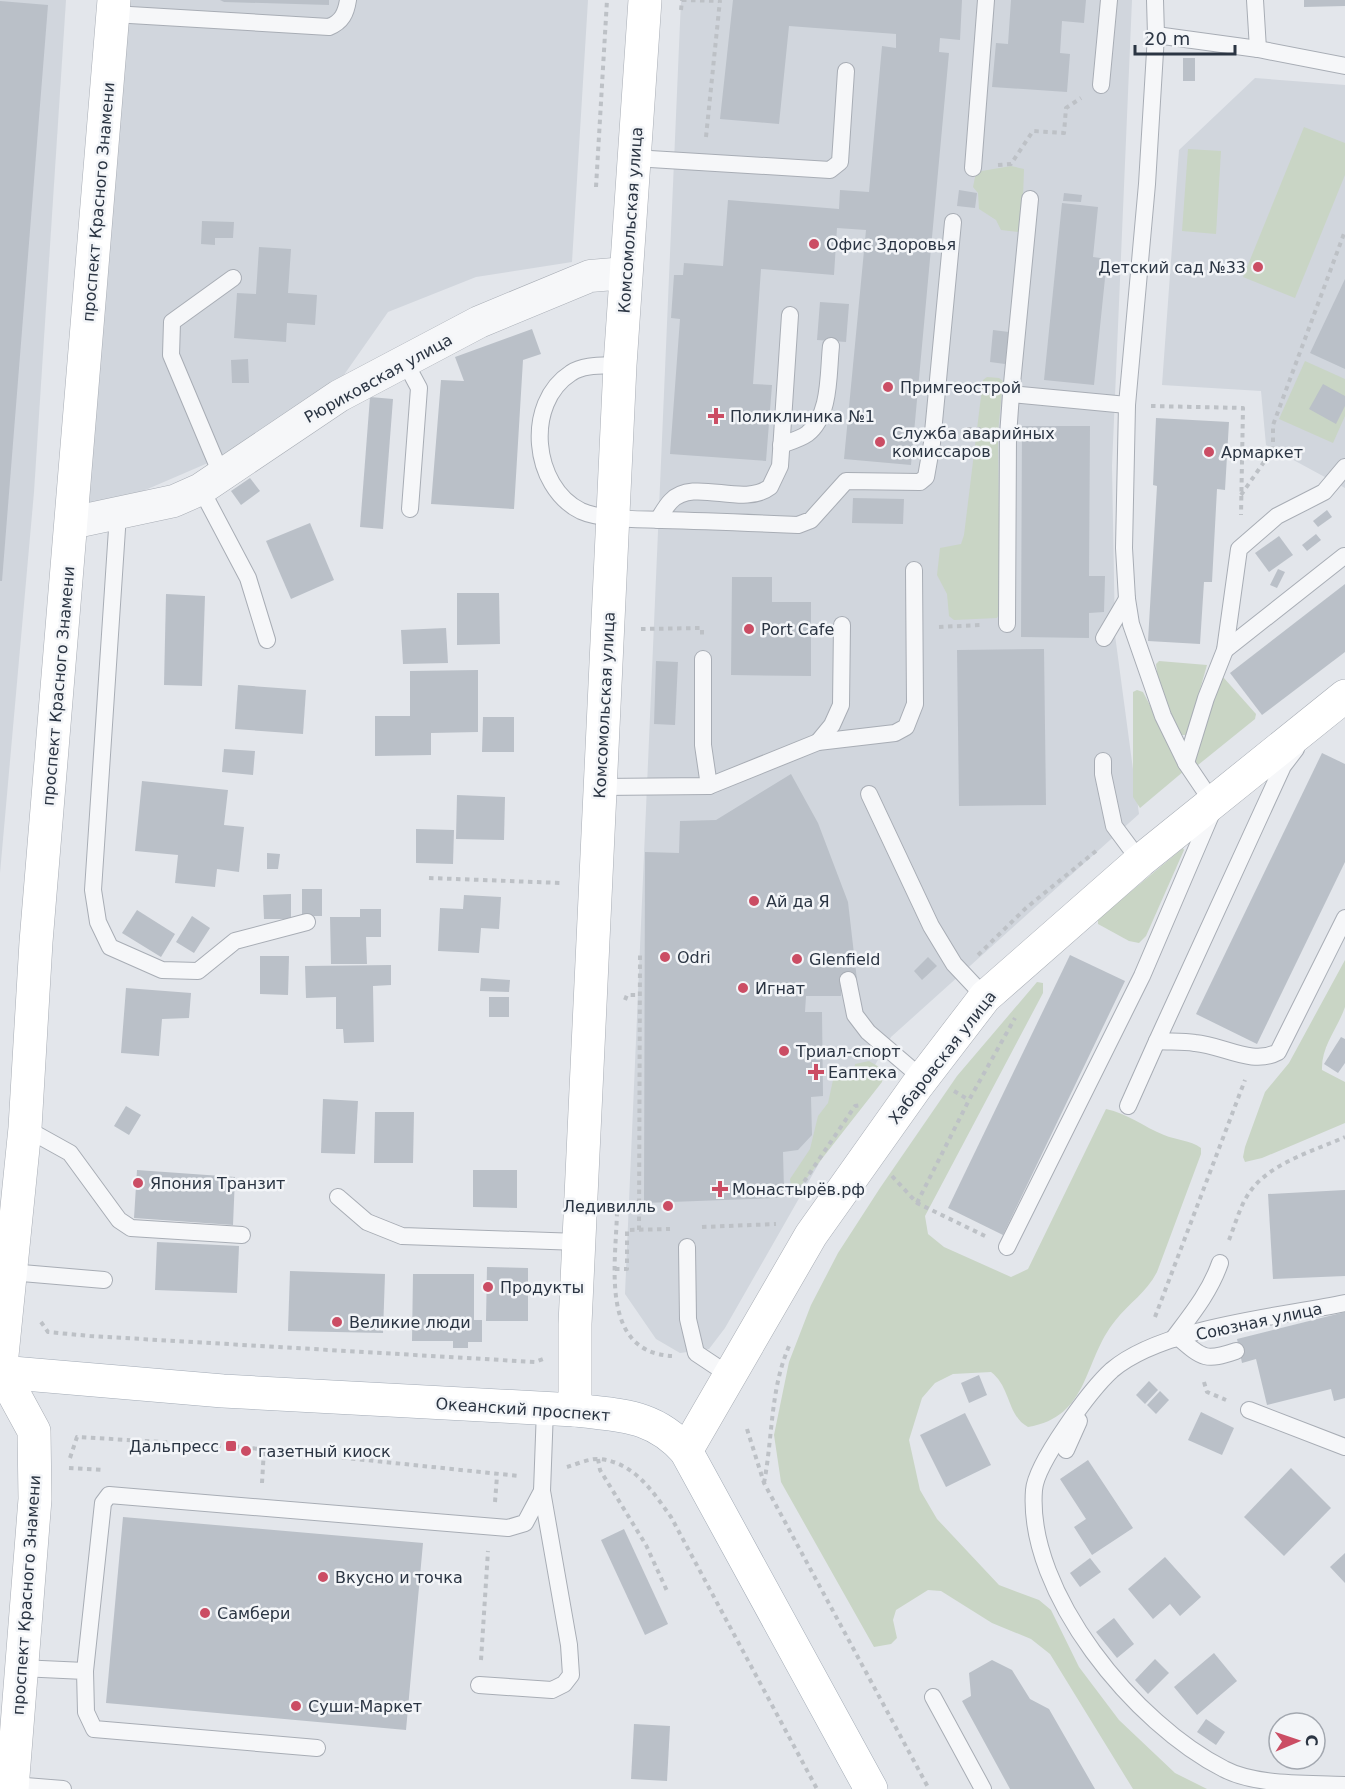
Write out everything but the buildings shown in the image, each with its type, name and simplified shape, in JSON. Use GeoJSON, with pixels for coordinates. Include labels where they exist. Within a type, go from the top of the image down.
{"type":"FeatureCollection","features":[{"type":"Feature","properties":{"kind":"main road","name":"Комсомольская улица"},"geometry":{"type":"LineString","coordinates":[[560,1410],[579,1242],[620,364],[645,0]]}},
{"type":"Feature","properties":{"kind":"main road","name":"проспект Красного Знамени"},"geometry":{"type":"LineString","coordinates":[[12,1787],[35,1499],[34,1431],[1,1373],[25,1128],[36,942],[71,523],[127,7]]}},
{"type":"Feature","properties":{"kind":"main road","name":"Хабаровская улица"},"geometry":{"type":"LineString","coordinates":[[686,1450],[811,1235],[923,1079],[985,998],[1140,861],[1341,705]]}},
{"type":"Feature","properties":{"kind":"main road","name":"Океанский проспект"},"geometry":{"type":"LineString","coordinates":[[1,1373],[224,1391],[560,1410],[631,1417],[662,1428],[686,1450],[871,1789]]}},
{"type":"Feature","properties":{"kind":"street","name":"Рюриковская улица"},"geometry":{"type":"LineString","coordinates":[[71,523],[174,501],[211,481],[339,396],[479,322],[590,276],[626,273]]}},
{"type":"Feature","properties":{"kind":"lane"},"geometry":{"type":"LineString","coordinates":[[127,7],[329,27],[338,23],[348,0]]}},
{"type":"Feature","properties":{"kind":"lane"},"geometry":{"type":"LineString","coordinates":[[973,168],[986,0]]}},
{"type":"Feature","properties":{"kind":"lane"},"geometry":{"type":"LineString","coordinates":[[1101,85],[1109,0]]}},
{"type":"Feature","properties":{"kind":"lane"},"geometry":{"type":"LineString","coordinates":[[1155,0],[1156,35],[1147,184],[1127,405],[1124,548],[1127,599],[1131,624],[1163,716],[1186,764],[1213,803]]}},
{"type":"Feature","properties":{"kind":"lane"},"geometry":{"type":"LineString","coordinates":[[1255,0],[1258,49]]}},
{"type":"Feature","properties":{"kind":"lane"},"geometry":{"type":"LineString","coordinates":[[1156,35],[1258,49],[1345,66]]}},
{"type":"Feature","properties":{"kind":"lane"},"geometry":{"type":"LineString","coordinates":[[634,158],[830,170],[840,162],[846,71]]}},
{"type":"Feature","properties":{"kind":"lane"},"geometry":{"type":"LineString","coordinates":[[1007,624],[1008,436],[1030,199]]}},
{"type":"Feature","properties":{"kind":"lane"},"geometry":{"type":"LineString","coordinates":[[620,364],[586,367],[572,372],[558,383],[543,415],[542,462],[549,482],[565,502],[583,512],[658,520],[798,525],[811,519],[846,481],[912,483],[924,480],[932,443],[953,222]]}},
{"type":"Feature","properties":{"kind":"lane"},"geometry":{"type":"LineString","coordinates":[[233,278],[172,322],[171,355],[211,481],[248,578],[267,640]]}},
{"type":"Feature","properties":{"kind":"lane"},"geometry":{"type":"LineString","coordinates":[[658,520],[672,499],[687,492],[752,495],[764,492],[770,487],[780,466],[790,315]]}},
{"type":"Feature","properties":{"kind":"lane"},"geometry":{"type":"LineString","coordinates":[[781,445],[806,435],[818,422],[827,392],[831,346]]}},
{"type":"Feature","properties":{"kind":"lane"},"geometry":{"type":"LineString","coordinates":[[405,362],[418,388],[410,509]]}},
{"type":"Feature","properties":{"kind":"lane"},"geometry":{"type":"LineString","coordinates":[[1011,394],[1127,405]]}},
{"type":"Feature","properties":{"kind":"lane"},"geometry":{"type":"LineString","coordinates":[[1186,764],[1206,698],[1225,650],[1239,549],[1277,516],[1324,492],[1345,467]]}},
{"type":"Feature","properties":{"kind":"lane"},"geometry":{"type":"LineString","coordinates":[[118,514],[93,890],[98,922],[110,947],[162,970],[198,971],[236,941],[308,922]]}},
{"type":"Feature","properties":{"kind":"lane"},"geometry":{"type":"LineString","coordinates":[[1225,650],[1344,556]]}},
{"type":"Feature","properties":{"kind":"lane"},"geometry":{"type":"LineString","coordinates":[[600,787],[709,786],[818,742],[895,733],[906,727],[915,704],[914,570]]}},
{"type":"Feature","properties":{"kind":"lane"},"geometry":{"type":"LineString","coordinates":[[1104,638],[1127,599]]}},
{"type":"Feature","properties":{"kind":"lane"},"geometry":{"type":"LineString","coordinates":[[818,742],[832,725],[841,705],[842,625]]}},
{"type":"Feature","properties":{"kind":"lane"},"geometry":{"type":"LineString","coordinates":[[703,659],[703,745],[709,786]]}},
{"type":"Feature","properties":{"kind":"lane"},"geometry":{"type":"LineString","coordinates":[[1128,1106],[1283,766],[1341,705]]}},
{"type":"Feature","properties":{"kind":"lane"},"geometry":{"type":"LineString","coordinates":[[1103,761],[1103,774],[1114,826],[1140,861]]}},
{"type":"Feature","properties":{"kind":"lane"},"geometry":{"type":"LineString","coordinates":[[1007,1247],[1142,976],[1213,810],[1250,774]]}},
{"type":"Feature","properties":{"kind":"lane"},"geometry":{"type":"LineString","coordinates":[[869,794],[931,926],[954,964],[985,998]]}},
{"type":"Feature","properties":{"kind":"lane"},"geometry":{"type":"LineString","coordinates":[[1157,1041],[1194,1042],[1256,1058],[1268,1057],[1278,1052],[1345,918]]}},
{"type":"Feature","properties":{"kind":"lane"},"geometry":{"type":"LineString","coordinates":[[848,980],[855,1015],[868,1032],[923,1079]]}},
{"type":"Feature","properties":{"kind":"lane"},"geometry":{"type":"LineString","coordinates":[[25,1128],[70,1153],[119,1220],[131,1228],[242,1235]]}},
{"type":"Feature","properties":{"kind":"lane"},"geometry":{"type":"LineString","coordinates":[[338,1197],[367,1222],[402,1236],[579,1242]]}},
{"type":"Feature","properties":{"kind":"lane"},"geometry":{"type":"LineString","coordinates":[[687,1248],[688,1319],[696,1353],[729,1375]]}},
{"type":"Feature","properties":{"kind":"lane"},"geometry":{"type":"LineString","coordinates":[[1220,1263],[1215,1279],[1176,1339],[1200,1356],[1218,1357],[1236,1351]]}},
{"type":"Feature","properties":{"kind":"lane"},"geometry":{"type":"LineString","coordinates":[[10,1272],[104,1280]]}},
{"type":"Feature","properties":{"kind":"lane","name":"Союзная улица"},"geometry":{"type":"LineString","coordinates":[[1093,1394],[1112,1371],[1143,1349],[1241,1322],[1345,1303]]}},
{"type":"Feature","properties":{"kind":"lane"},"geometry":{"type":"LineString","coordinates":[[1065,1450],[1093,1394]]}},
{"type":"Feature","properties":{"kind":"lane"},"geometry":{"type":"LineString","coordinates":[[1093,1394],[1051,1446],[1034,1488],[1035,1533],[1048,1578],[1100,1662],[1157,1724],[1225,1770],[1267,1785],[1345,1785]]}},
{"type":"Feature","properties":{"kind":"lane"},"geometry":{"type":"LineString","coordinates":[[479,1685],[552,1690],[564,1684],[571,1675],[569,1645],[542,1491],[542,1473],[560,1410]]}},
{"type":"Feature","properties":{"kind":"lane"},"geometry":{"type":"LineString","coordinates":[[1249,1410],[1345,1447]]}},
{"type":"Feature","properties":{"kind":"lane"},"geometry":{"type":"LineString","coordinates":[[317,1748],[94,1729],[86,1712],[85,1671],[103,1503],[109,1496],[508,1528],[525,1523],[542,1491]]}},
{"type":"Feature","properties":{"kind":"lane"},"geometry":{"type":"LineString","coordinates":[[20,1668],[85,1671]]}},
{"type":"Feature","properties":{"kind":"lane"},"geometry":{"type":"LineString","coordinates":[[933,1696],[983,1789]]}},
{"type":"Feature","properties":{"kind":"lane"},"geometry":{"type":"LineString","coordinates":[[12,1787],[62,1789]]}},
{"type":"Feature","properties":{"kind":"path"},"geometry":{"type":"LineString","coordinates":[[595,195],[607,0]]}},
{"type":"Feature","properties":{"kind":"path"},"geometry":{"type":"LineString","coordinates":[[682,0],[720,1],[704,163]]}},
{"type":"Feature","properties":{"kind":"path"},"geometry":{"type":"LineString","coordinates":[[973,168],[1011,164],[1033,131],[1064,133],[1066,108]]}},
{"type":"Feature","properties":{"kind":"path"},"geometry":{"type":"LineString","coordinates":[[1241,495],[1273,448],[1273,425],[1345,231]]}},
{"type":"Feature","properties":{"kind":"path"},"geometry":{"type":"LineString","coordinates":[[1162,406],[1243,408],[1239,549]]}},
{"type":"Feature","properties":{"kind":"path"},"geometry":{"type":"LineString","coordinates":[[914,628],[1007,624]]}},
{"type":"Feature","properties":{"kind":"path"},"geometry":{"type":"LineString","coordinates":[[638,629],[702,628]]}},
{"type":"Feature","properties":{"kind":"path"},"geometry":{"type":"LineString","coordinates":[[429,878],[568,883]]}},
{"type":"Feature","properties":{"kind":"path"},"geometry":{"type":"LineString","coordinates":[[639,1230],[640,954]]}},
{"type":"Feature","properties":{"kind":"path"},"geometry":{"type":"LineString","coordinates":[[622,988],[622,1001],[627,995],[639,995]]}},
{"type":"Feature","properties":{"kind":"path"},"geometry":{"type":"LineString","coordinates":[[917,1203],[969,1100],[1020,1009]]}},
{"type":"Feature","properties":{"kind":"path"},"geometry":{"type":"LineString","coordinates":[[822,1049],[861,1052]]}},
{"type":"Feature","properties":{"kind":"path"},"geometry":{"type":"LineString","coordinates":[[1143,1349],[1238,1094]]}},
{"type":"Feature","properties":{"kind":"path"},"geometry":{"type":"LineString","coordinates":[[1220,1263],[1247,1194],[1258,1181],[1276,1168],[1345,1137]]}},
{"type":"Feature","properties":{"kind":"path"},"geometry":{"type":"LineString","coordinates":[[885,1168],[917,1203],[1007,1247]]}},
{"type":"Feature","properties":{"kind":"path"},"geometry":{"type":"LineString","coordinates":[[617,1203],[616,1289],[618,1312],[623,1327],[630,1338],[650,1351],[669,1356],[696,1353]]}},
{"type":"Feature","properties":{"kind":"path"},"geometry":{"type":"LineString","coordinates":[[697,1228],[776,1224],[770,1234]]}},
{"type":"Feature","properties":{"kind":"path"},"geometry":{"type":"LineString","coordinates":[[627,1269],[627,1230],[674,1228]]}},
{"type":"Feature","properties":{"kind":"path"},"geometry":{"type":"LineString","coordinates":[[41,1316],[42,1325],[48,1332],[90,1336],[535,1362],[543,1359],[546,1353]]}},
{"type":"Feature","properties":{"kind":"path"},"geometry":{"type":"LineString","coordinates":[[765,1483],[771,1444],[774,1398],[792,1339]]}},
{"type":"Feature","properties":{"kind":"path"},"geometry":{"type":"LineString","coordinates":[[1203,1376],[1207,1392],[1249,1410]]}},
{"type":"Feature","properties":{"kind":"path"},"geometry":{"type":"LineString","coordinates":[[747,1429],[765,1483],[929,1789]]}},
{"type":"Feature","properties":{"kind":"path"},"geometry":{"type":"LineString","coordinates":[[99,1469],[69,1468],[72,1446],[76,1437],[264,1449],[497,1476],[542,1473],[598,1459],[622,1466],[645,1480],[671,1517],[817,1789]]}},
{"type":"Feature","properties":{"kind":"path"},"geometry":{"type":"LineString","coordinates":[[262,1486],[264,1449]]}},
{"type":"Feature","properties":{"kind":"path"},"geometry":{"type":"LineString","coordinates":[[598,1459],[600,1470],[646,1545],[667,1591]]}},
{"type":"Feature","properties":{"kind":"path"},"geometry":{"type":"LineString","coordinates":[[495,1493],[497,1476]]}},
{"type":"Feature","properties":{"kind":"path"},"geometry":{"type":"LineString","coordinates":[[483,1634],[489,1527]]}},
{"type":"Feature","properties":{"kind":"shaded area"},"geometry":{"type":"Polygon","coordinates":[[[0,0],[66,0],[34,492],[0,873],[0,0]]]}},
{"type":"Feature","properties":{"kind":"shaded area"},"geometry":{"type":"Polygon","coordinates":[[[124,0],[588,0],[572,262],[476,277],[388,312],[339,382],[259,441],[85,516],[124,0]]]}},
{"type":"Feature","properties":{"kind":"shaded area"},"geometry":{"type":"Polygon","coordinates":[[[681,0],[1132,0],[1112,466],[1115,635],[1139,814],[891,1037],[725,1328],[709,1349],[680,1353],[656,1339],[625,1294],[681,0]]]}},
{"type":"Feature","properties":{"kind":"shaded area","name":"Детский сад №33"},"geometry":{"type":"Polygon","coordinates":[[[1255,78],[1345,85],[1345,488],[1266,445],[1261,391],[1162,385],[1179,150],[1255,78]]]}},
{"type":"Feature","properties":{"kind":"green space"},"geometry":{"type":"Polygon","coordinates":[[[1304,127],[1345,143],[1345,175],[1295,298],[1243,277],[1304,127]]]}},
{"type":"Feature","properties":{"kind":"green space"},"geometry":{"type":"Polygon","coordinates":[[[1188,149],[1221,151],[1216,234],[1182,231],[1188,149]]]}},
{"type":"Feature","properties":{"kind":"green space"},"geometry":{"type":"Polygon","coordinates":[[[1011,166],[1024,169],[1022,229],[1019,232],[1001,230],[996,220],[979,209],[978,193],[973,187],[976,172],[1011,166]]]}},
{"type":"Feature","properties":{"kind":"green space"},"geometry":{"type":"Polygon","coordinates":[[[1305,361],[1345,379],[1345,416],[1333,443],[1279,419],[1305,361]]]}},
{"type":"Feature","properties":{"kind":"green space"},"geometry":{"type":"Polygon","coordinates":[[[987,377],[999,378],[1003,381],[998,433],[1000,612],[997,618],[954,620],[949,616],[947,594],[937,575],[940,548],[961,544],[964,535],[983,380],[987,377]]]}},
{"type":"Feature","properties":{"kind":"green space"},"geometry":{"type":"Polygon","coordinates":[[[1159,661],[1207,665],[1187,735],[1181,735],[1159,693],[1156,664],[1159,661]]]}},
{"type":"Feature","properties":{"kind":"green space"},"geometry":{"type":"Polygon","coordinates":[[[1223,677],[1256,714],[1255,719],[1198,765],[1195,765],[1193,755],[1223,677]]]}},
{"type":"Feature","properties":{"kind":"green space"},"geometry":{"type":"Polygon","coordinates":[[[1137,690],[1143,692],[1184,771],[1140,808],[1133,797],[1133,692],[1137,690]]]}},
{"type":"Feature","properties":{"kind":"green space"},"geometry":{"type":"Polygon","coordinates":[[[1183,848],[1146,936],[1139,943],[1129,941],[1098,924],[1098,919],[1183,848]]]}},
{"type":"Feature","properties":{"kind":"green space"},"geometry":{"type":"Polygon","coordinates":[[[1345,960],[1345,1007],[1324,1053],[1322,1070],[1345,1082],[1345,1123],[1262,1158],[1245,1162],[1243,1157],[1245,1147],[1265,1092],[1289,1063],[1345,960]]]}},
{"type":"Feature","properties":{"kind":"green space"},"geometry":{"type":"Polygon","coordinates":[[[1037,982],[1043,983],[1043,993],[925,1216],[928,1234],[944,1247],[1011,1277],[1028,1269],[1106,1109],[1164,1135],[1197,1145],[1201,1148],[1201,1154],[1157,1272],[1148,1286],[1115,1321],[1105,1336],[1083,1385],[1063,1412],[1048,1421],[1028,1427],[1016,1416],[1002,1385],[991,1372],[953,1374],[935,1383],[922,1398],[909,1440],[920,1490],[937,1519],[999,1585],[1039,1600],[1051,1610],[1079,1667],[1119,1720],[1175,1773],[1207,1789],[1133,1789],[1050,1654],[1031,1639],[992,1623],[941,1591],[928,1590],[896,1610],[893,1620],[897,1638],[891,1644],[874,1647],[781,1482],[774,1435],[789,1362],[811,1305],[838,1253],[957,1076],[1037,982]]]}},
{"type":"Feature","properties":{"kind":"green space"},"geometry":{"type":"Polygon","coordinates":[[[869,1061],[884,1070],[882,1082],[799,1188],[791,1187],[790,1179],[810,1149],[818,1116],[828,1103],[833,1080],[853,1078],[855,1064],[869,1061]]]}},
{"type":"Feature","properties":{"kind":"place","name":"Офис Здоровья"},"geometry":{"type":"Point","coordinates":[814,244]}},
{"type":"Feature","properties":{"kind":"place","name":"Детский сад №33"},"geometry":{"type":"Point","coordinates":[1258,267]}},
{"type":"Feature","properties":{"kind":"place","name":"Примгеострой"},"geometry":{"type":"Point","coordinates":[888,387]}},
{"type":"Feature","properties":{"kind":"place","name":"Поликлиника №1"},"geometry":{"type":"Point","coordinates":[716,416]}},
{"type":"Feature","properties":{"kind":"place","name":"Служба аварийных комиссаров"},"geometry":{"type":"Point","coordinates":[880,442]}},
{"type":"Feature","properties":{"kind":"place","name":"Армаркет"},"geometry":{"type":"Point","coordinates":[1209,452]}},
{"type":"Feature","properties":{"kind":"place","name":"Port Cafe"},"geometry":{"type":"Point","coordinates":[749,629]}},
{"type":"Feature","properties":{"kind":"place","name":"Ай да Я"},"geometry":{"type":"Point","coordinates":[754,901]}},
{"type":"Feature","properties":{"kind":"place","name":"Odri"},"geometry":{"type":"Point","coordinates":[665,957]}},
{"type":"Feature","properties":{"kind":"place","name":"Glenfield"},"geometry":{"type":"Point","coordinates":[797,959]}},
{"type":"Feature","properties":{"kind":"place","name":"Игнат"},"geometry":{"type":"Point","coordinates":[743,988]}},
{"type":"Feature","properties":{"kind":"place","name":"Триал-спорт"},"geometry":{"type":"Point","coordinates":[784,1051]}},
{"type":"Feature","properties":{"kind":"place","name":"Еаптека"},"geometry":{"type":"Point","coordinates":[816,1072]}},
{"type":"Feature","properties":{"kind":"place","name":"Япония Транзит"},"geometry":{"type":"Point","coordinates":[138,1183]}},
{"type":"Feature","properties":{"kind":"place","name":"Монастырёв.рф"},"geometry":{"type":"Point","coordinates":[720,1189]}},
{"type":"Feature","properties":{"kind":"place","name":"Ледивилль"},"geometry":{"type":"Point","coordinates":[668,1206]}},
{"type":"Feature","properties":{"kind":"place","name":"Продукты"},"geometry":{"type":"Point","coordinates":[488,1287]}},
{"type":"Feature","properties":{"kind":"place","name":"Великие люди"},"geometry":{"type":"Point","coordinates":[337,1322]}},
{"type":"Feature","properties":{"kind":"place","name":"Дальпресс"},"geometry":{"type":"Point","coordinates":[231,1446]}},
{"type":"Feature","properties":{"kind":"place","name":"газетный киоск"},"geometry":{"type":"Point","coordinates":[246,1451]}},
{"type":"Feature","properties":{"kind":"place","name":"Вкусно и точка"},"geometry":{"type":"Point","coordinates":[323,1577]}},
{"type":"Feature","properties":{"kind":"place","name":"Самбери"},"geometry":{"type":"Point","coordinates":[205,1613]}},
{"type":"Feature","properties":{"kind":"place","name":"Суши-Маркет"},"geometry":{"type":"Point","coordinates":[296,1706]}}]}
